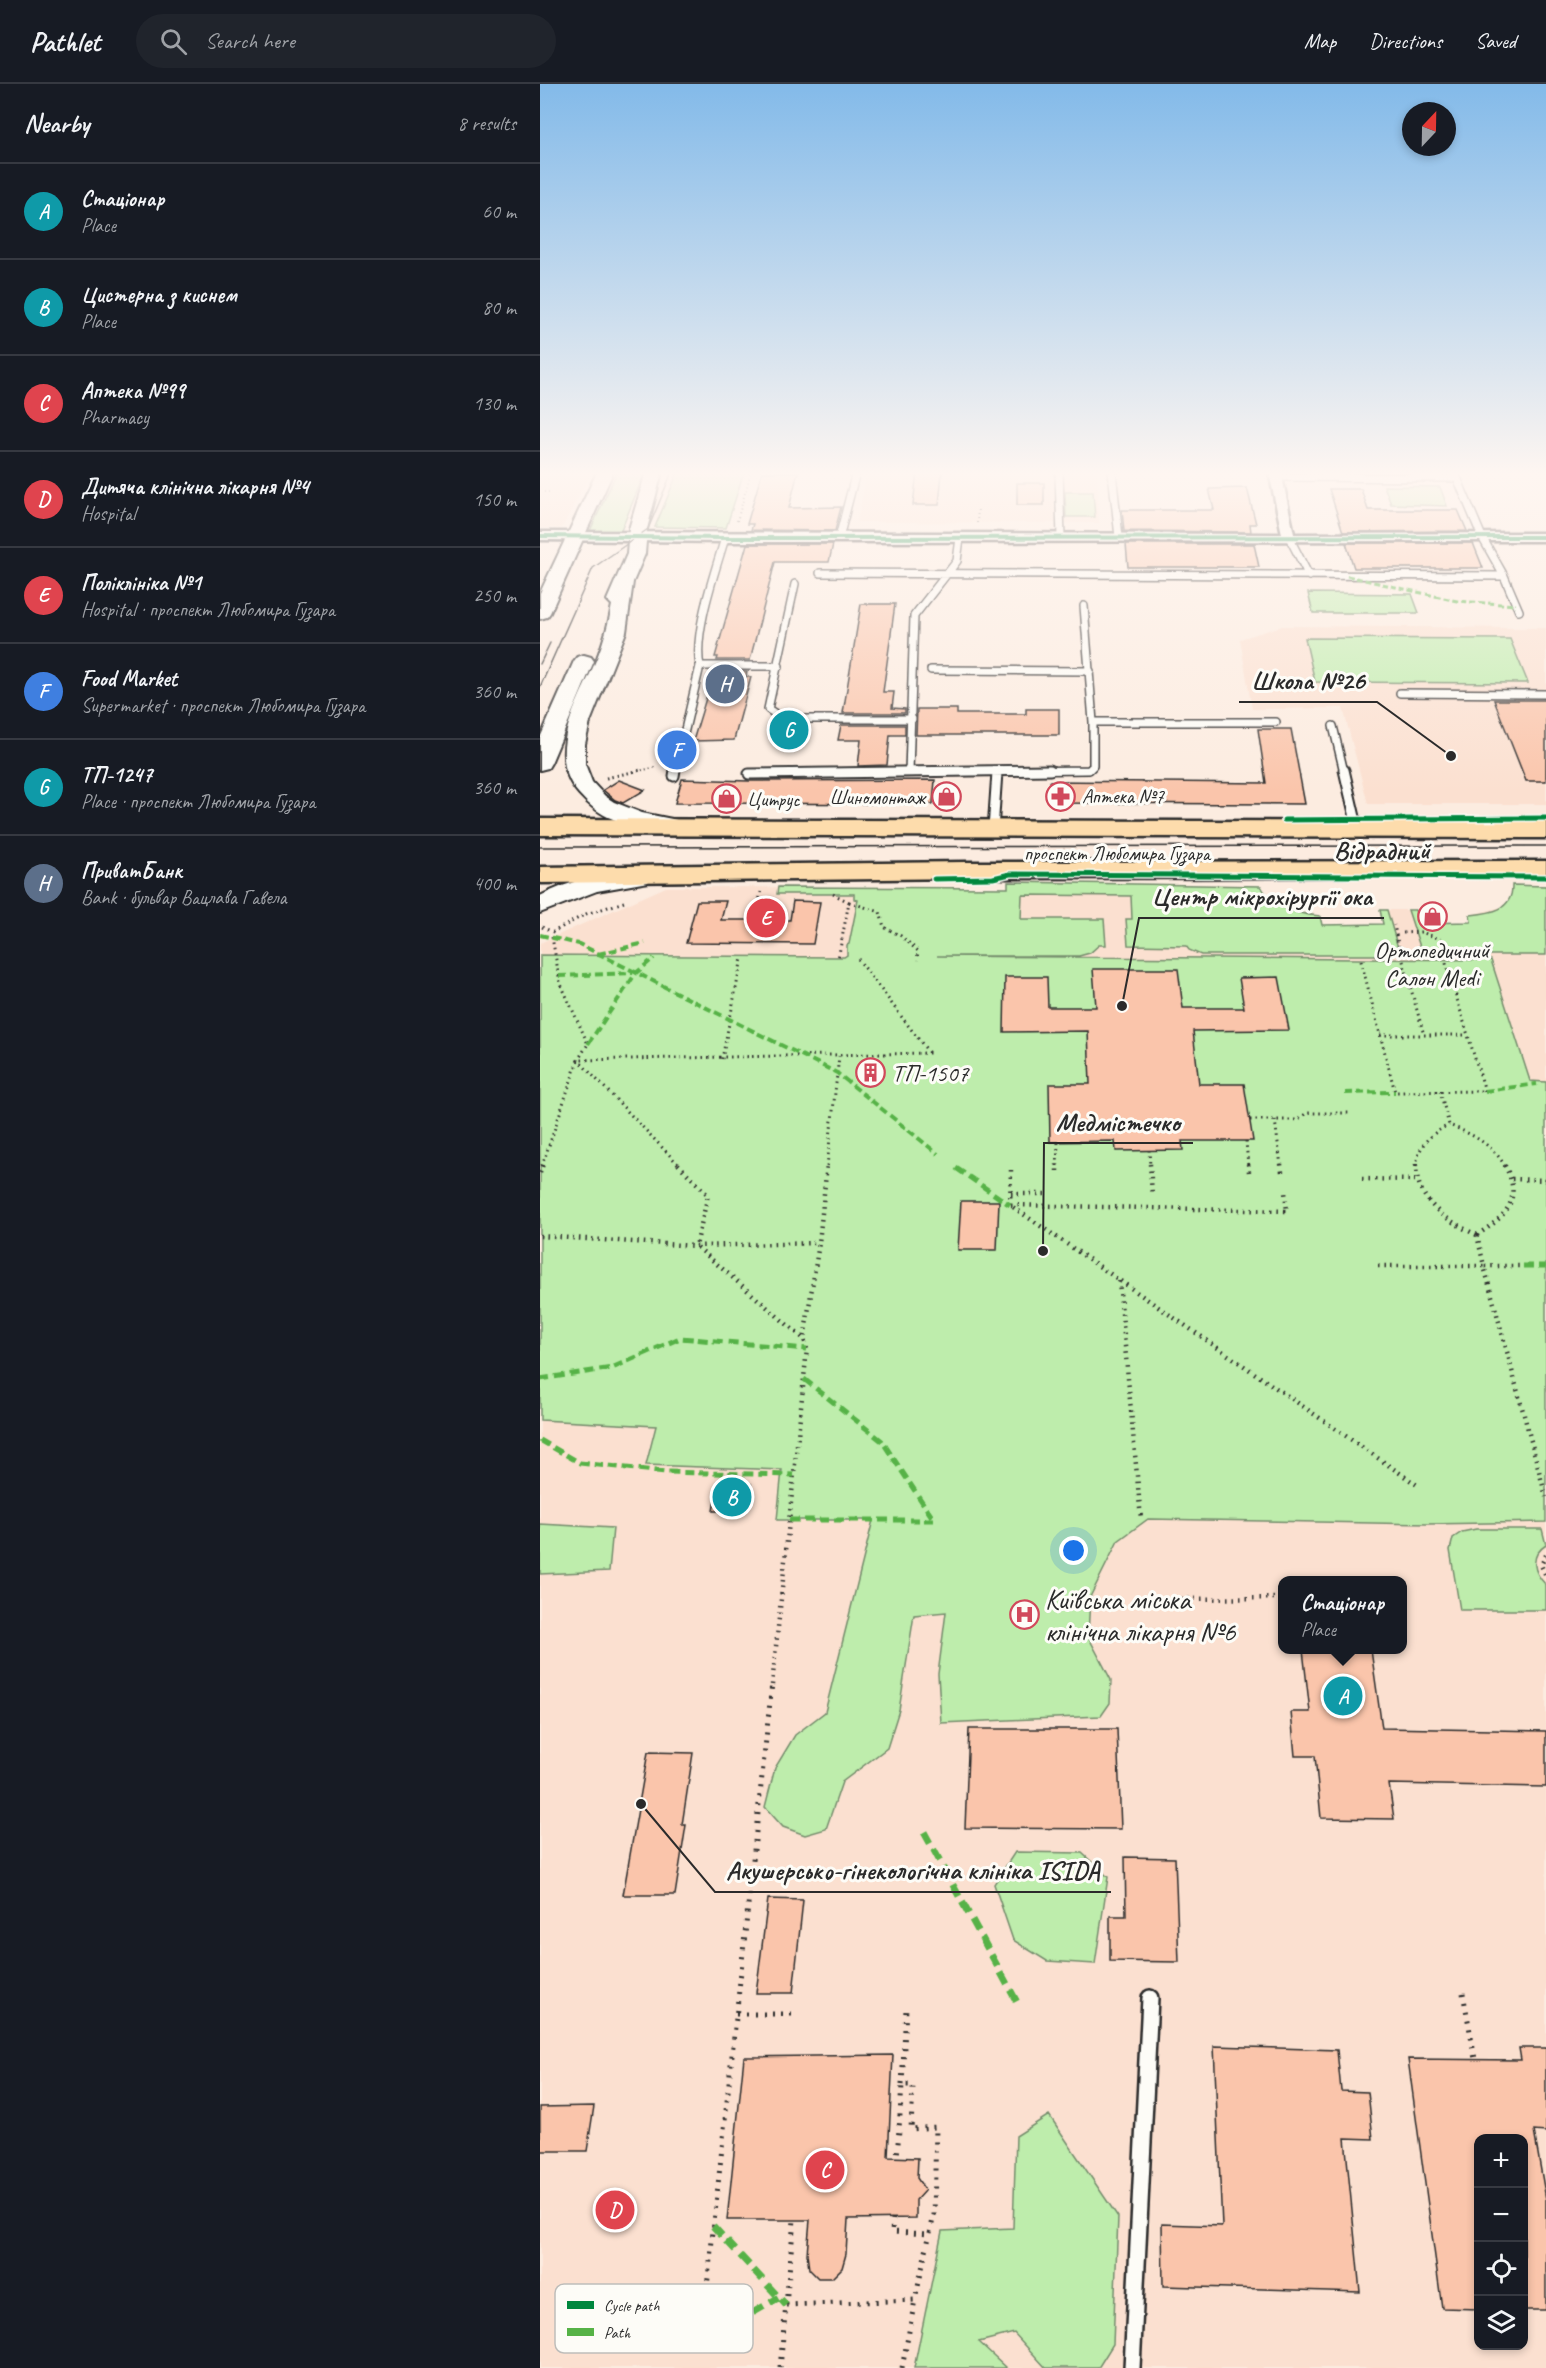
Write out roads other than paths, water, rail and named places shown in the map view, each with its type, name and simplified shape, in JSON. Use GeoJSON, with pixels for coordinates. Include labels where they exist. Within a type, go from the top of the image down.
{"type":"FeatureCollection","features":[{"type":"Feature","properties":{"kind":"main road"},"geometry":{"type":"LineString","coordinates":[[540,592],[551,579]]}},
{"type":"Feature","properties":{"kind":"main road"},"geometry":{"type":"LineString","coordinates":[[540,613],[555,579]]}},
{"type":"Feature","properties":{"kind":"main road"},"geometry":{"type":"LineString","coordinates":[[540,763],[579,670],[627,579]]}},
{"type":"Feature","properties":{"kind":"main road"},"geometry":{"type":"LineString","coordinates":[[625,584],[614,638],[576,732],[573,766],[580,783],[598,802],[621,813],[693,830]]}},
{"type":"Feature","properties":{"kind":"main road","name":"проспект Любомира Гузара"},"geometry":{"type":"LineString","coordinates":[[540,827],[693,830],[1546,830]]}},
{"type":"Feature","properties":{"kind":"main road","name":"проспект Любомира Гузара"},"geometry":{"type":"LineString","coordinates":[[540,875],[965,870],[1546,868]]}},
{"type":"Feature","properties":{"kind":"main road"},"geometry":{"type":"LineString","coordinates":[[541,916],[574,890],[596,883],[617,878],[688,874]]}},
{"type":"Feature","properties":{"kind":"lane"},"geometry":{"type":"LineString","coordinates":[[674,776],[700,666],[697,651],[713,579]]}},
{"type":"Feature","properties":{"kind":"lane"},"geometry":{"type":"LineString","coordinates":[[909,772],[914,616],[943,579]]}},
{"type":"Feature","properties":{"kind":"lane"},"geometry":{"type":"LineString","coordinates":[[1505,579],[1519,611]]}},
{"type":"Feature","properties":{"kind":"lane"},"geometry":{"type":"LineString","coordinates":[[795,584],[768,710],[789,720],[912,719]]}},
{"type":"Feature","properties":{"kind":"lane"},"geometry":{"type":"LineString","coordinates":[[749,774],[1089,770],[1094,766],[1093,722],[1084,606]]}},
{"type":"Feature","properties":{"kind":"lane"},"geometry":{"type":"LineString","coordinates":[[700,666],[779,666]]}},
{"type":"Feature","properties":{"kind":"lane"},"geometry":{"type":"LineString","coordinates":[[931,670],[1090,671]]}},
{"type":"Feature","properties":{"kind":"lane"},"geometry":{"type":"LineString","coordinates":[[1400,693],[1546,694]]}},
{"type":"Feature","properties":{"kind":"lane"},"geometry":{"type":"LineString","coordinates":[[1093,722],[1276,722]]}},
{"type":"Feature","properties":{"kind":"lane"},"geometry":{"type":"LineString","coordinates":[[1333,726],[1359,830]]}},
{"type":"Feature","properties":{"kind":"lane"},"geometry":{"type":"LineString","coordinates":[[993,830],[997,772]]}},
{"type":"Feature","properties":{"kind":"lane"},"geometry":{"type":"LineString","coordinates":[[1132,2368],[1150,1998]]}},
{"type":"Feature","properties":{"kind":"tram line"},"geometry":{"type":"LineString","coordinates":[[540,687],[588,579]]}},
{"type":"Feature","properties":{"kind":"tram line"},"geometry":{"type":"LineString","coordinates":[[540,664],[550,643]]}},
{"type":"Feature","properties":{"kind":"tram line"},"geometry":{"type":"LineString","coordinates":[[540,847],[1546,846]]}},
{"type":"Feature","properties":{"kind":"place","name":"ПриватБанк"},"geometry":{"type":"Point","coordinates":[725,684]}},
{"type":"Feature","properties":{"kind":"place","name":"ТП-1247"},"geometry":{"type":"Point","coordinates":[789,730]}},
{"type":"Feature","properties":{"kind":"place","name":"Food Market"},"geometry":{"type":"Point","coordinates":[677,750]}},
{"type":"Feature","properties":{"kind":"place","name":"Школа №26"},"geometry":{"type":"Point","coordinates":[1451,756]}},
{"type":"Feature","properties":{"kind":"place","name":"Аптека №7"},"geometry":{"type":"Point","coordinates":[1061,796]}},
{"type":"Feature","properties":{"kind":"place","name":"Шиномонтаж"},"geometry":{"type":"Point","coordinates":[946,797]}},
{"type":"Feature","properties":{"kind":"place","name":"Цитрус"},"geometry":{"type":"Point","coordinates":[726,799]}},
{"type":"Feature","properties":{"kind":"place","name":"Ортопедичний Салон Medi"},"geometry":{"type":"Point","coordinates":[1432,917]}},
{"type":"Feature","properties":{"kind":"place","name":"Поліклініка №1"},"geometry":{"type":"Point","coordinates":[766,918]}},
{"type":"Feature","properties":{"kind":"place","name":"Центр мікрохірургії ока"},"geometry":{"type":"Point","coordinates":[1122,1006]}},
{"type":"Feature","properties":{"kind":"place","name":"ТП-1507"},"geometry":{"type":"Point","coordinates":[871,1073]}},
{"type":"Feature","properties":{"kind":"place","name":"Медмістечко"},"geometry":{"type":"Point","coordinates":[1043,1251]}},
{"type":"Feature","properties":{"kind":"place","name":"Цистерна з киснем"},"geometry":{"type":"Point","coordinates":[732,1497]}},
{"type":"Feature","properties":{"kind":"place","name":"Київська міська клінічна лікарня №6"},"geometry":{"type":"Point","coordinates":[1024,1615]}},
{"type":"Feature","properties":{"kind":"place","name":"Стаціонар"},"geometry":{"type":"Point","coordinates":[1343,1696]}},
{"type":"Feature","properties":{"kind":"place","name":"Акушерсько-гінекологічна клініка ISIDA"},"geometry":{"type":"Point","coordinates":[641,1804]}},
{"type":"Feature","properties":{"kind":"place","name":"Аптека №99"},"geometry":{"type":"Point","coordinates":[825,2170]}},
{"type":"Feature","properties":{"kind":"place","name":"Дитяча клінічна лікарня №4"},"geometry":{"type":"Point","coordinates":[615,2210]}},
{"type":"Feature","properties":{"kind":"district","name":"Відрадний"},"geometry":{"type":"Point","coordinates":[1382,850]}}]}
